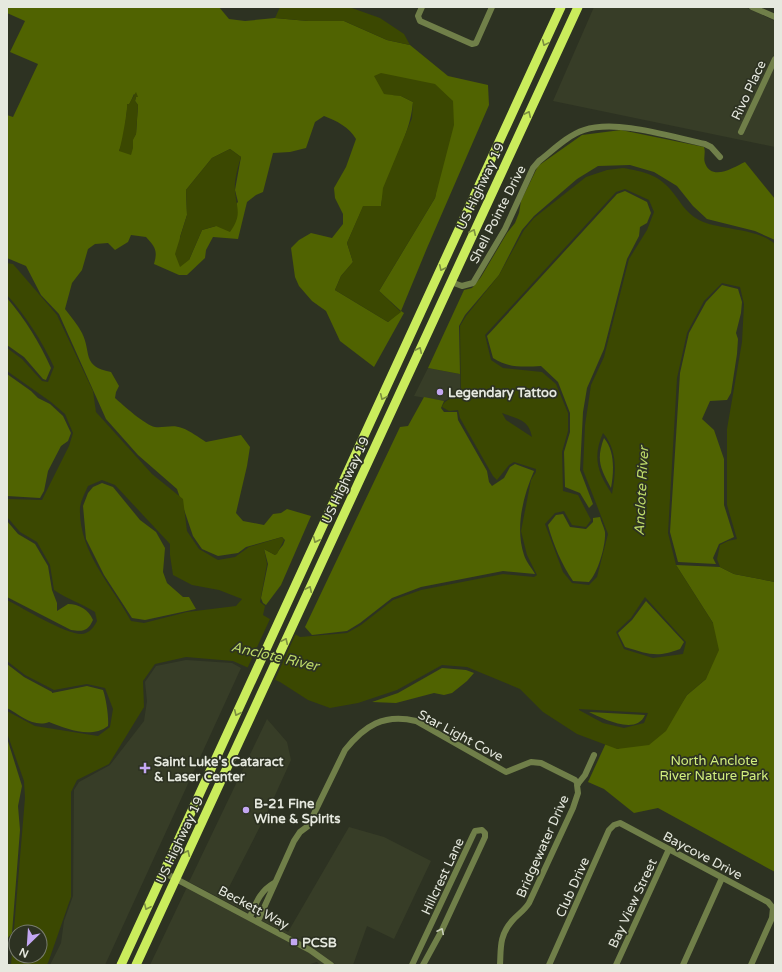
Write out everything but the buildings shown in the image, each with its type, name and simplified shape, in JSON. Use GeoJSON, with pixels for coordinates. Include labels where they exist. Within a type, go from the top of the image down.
{"type":"FeatureCollection","features":[{"type":"Feature","properties":{"kind":"highway","name":"US Highway 19"},"geometry":{"type":"LineString","coordinates":[[121,965],[561,7]]}},
{"type":"Feature","properties":{"kind":"highway","name":"US Highway 19"},"geometry":{"type":"LineString","coordinates":[[136,965],[578,7]]}},
{"type":"Feature","properties":{"kind":"highway"},"geometry":{"type":"LineString","coordinates":[[399,362],[399,376],[403,386]]}},
{"type":"Feature","properties":{"kind":"street"},"geometry":{"type":"LineString","coordinates":[[422,7],[418,16],[420,21],[469,44],[476,42],[492,9],[484,7]]}},
{"type":"Feature","properties":{"kind":"street"},"geometry":{"type":"LineString","coordinates":[[752,7],[775,18]]}},
{"type":"Feature","properties":{"kind":"street","name":"Rivo Place"},"geometry":{"type":"LineString","coordinates":[[741,132],[775,59]]}},
{"type":"Feature","properties":{"kind":"street","name":"Shell Pointe Drive"},"geometry":{"type":"LineString","coordinates":[[451,282],[462,286],[473,283],[505,229],[533,168],[539,161],[580,132],[598,127],[626,127],[705,144],[711,147],[720,157]]}},
{"type":"Feature","properties":{"kind":"street","name":"Star Light Cove"},"geometry":{"type":"LineString","coordinates":[[258,921],[294,841],[300,832],[308,826],[345,750],[353,740],[373,723],[381,720],[407,719],[416,721],[506,772],[531,762],[542,763],[575,780],[578,784]]}},
{"type":"Feature","properties":{"kind":"street","name":"Bridgewater Drive"},"geometry":{"type":"LineString","coordinates":[[500,965],[499,947],[504,934],[511,922],[525,910],[529,903],[573,808],[578,793],[578,784],[585,775],[594,755]]}},
{"type":"Feature","properties":{"kind":"street","name":"Baycove Drive"},"geometry":{"type":"LineString","coordinates":[[620,823],[768,902],[773,908],[772,918],[751,965]]}},
{"type":"Feature","properties":{"kind":"street","name":"Club Drive"},"geometry":{"type":"LineString","coordinates":[[549,965],[609,830],[614,825],[620,823]]}},
{"type":"Feature","properties":{"kind":"street","name":"Hillcrest Lane"},"geometry":{"type":"LineString","coordinates":[[412,965],[472,835],[475,831],[482,830],[485,833],[485,838],[441,932],[423,965]]}},
{"type":"Feature","properties":{"kind":"street","name":"Bay View Street"},"geometry":{"type":"LineString","coordinates":[[616,965],[669,850]]}},
{"type":"Feature","properties":{"kind":"street","name":"Beckett Way"},"geometry":{"type":"LineString","coordinates":[[163,872],[258,921],[310,950],[331,965]]}},
{"type":"Feature","properties":{"kind":"street"},"geometry":{"type":"LineString","coordinates":[[683,965],[722,878]]}},
{"type":"Feature","properties":{"kind":"street","name":"Star Light Cove"},"geometry":{"type":"LineString","coordinates":[[250,917],[260,893],[274,883]]}},
{"type":"Feature","properties":{"kind":"shaded area"},"geometry":{"type":"Polygon","coordinates":[[[594,7],[745,7],[775,21],[775,53],[738,133],[742,135],[775,65],[775,147],[553,101],[594,7]]]}},
{"type":"Feature","properties":{"kind":"shaded area"},"geometry":{"type":"Polygon","coordinates":[[[428,368],[460,374],[460,394],[444,401],[414,396],[428,368]]]}},
{"type":"Feature","properties":{"kind":"shaded area"},"geometry":{"type":"Polygon","coordinates":[[[186,660],[232,663],[241,668],[105,965],[50,965],[61,943],[64,921],[73,896],[74,790],[79,782],[110,765],[144,721],[147,701],[145,682],[156,666],[186,660]]]}},
{"type":"Feature","properties":{"kind":"shaded area"},"geometry":{"type":"Polygon","coordinates":[[[267,719],[287,742],[291,760],[267,813],[226,893],[251,909],[249,913],[189,882],[267,719]]]}},
{"type":"Feature","properties":{"kind":"shaded area"},"geometry":{"type":"Polygon","coordinates":[[[349,827],[384,837],[431,861],[394,939],[367,926],[353,965],[336,965],[311,947],[261,920],[263,916],[288,932],[349,827]]]}},
{"type":"Feature","properties":{"kind":"shaded area"},"geometry":{"type":"Polygon","coordinates":[[[187,887],[309,952],[326,965],[320,965],[317,962],[307,965],[150,965],[187,887]]]}},
{"type":"Feature","properties":{"kind":"green space"},"geometry":{"type":"Polygon","coordinates":[[[7,7],[219,7],[229,19],[245,21],[275,18],[308,21],[344,21],[387,40],[410,45],[448,76],[488,85],[489,105],[401,311],[404,313],[374,367],[340,341],[326,311],[312,301],[299,286],[295,277],[291,248],[299,240],[311,233],[332,238],[343,224],[343,214],[335,198],[334,188],[346,167],[356,139],[350,131],[342,125],[324,116],[315,122],[306,148],[290,152],[273,153],[263,192],[247,202],[238,239],[213,237],[206,250],[205,258],[187,275],[179,275],[154,264],[156,252],[152,243],[146,237],[131,235],[128,242],[115,250],[108,243],[95,244],[88,249],[82,270],[72,283],[65,309],[82,333],[91,362],[95,366],[111,372],[119,386],[115,398],[146,423],[155,427],[179,427],[189,431],[206,442],[241,435],[250,447],[236,513],[243,521],[264,525],[273,514],[281,513],[287,509],[311,516],[281,585],[266,605],[263,603],[261,598],[268,564],[264,549],[275,555],[285,540],[282,537],[246,547],[238,553],[218,556],[202,549],[193,536],[177,489],[138,455],[106,419],[59,314],[41,295],[26,266],[7,258],[7,115],[13,117],[38,64],[10,52],[25,21],[7,13],[7,7]],[[134,94],[127,110],[124,138],[119,151],[132,147],[132,140],[136,134],[138,105],[135,101],[137,97],[134,94]],[[384,94],[401,96],[413,102],[411,116],[403,142],[388,180],[381,206],[363,207],[347,243],[353,262],[341,276],[335,290],[388,322],[401,311],[379,291],[435,198],[453,101],[384,94]],[[230,149],[212,158],[186,190],[187,215],[180,237],[189,260],[202,230],[216,226],[238,202],[235,190],[241,157],[230,149]]]}},
{"type":"Feature","properties":{"kind":"green space"},"geometry":{"type":"Polygon","coordinates":[[[621,130],[704,147],[705,163],[708,169],[713,172],[724,172],[745,162],[775,199],[775,240],[755,231],[707,219],[693,206],[677,186],[654,172],[630,165],[598,166],[577,179],[534,216],[522,230],[499,275],[465,315],[459,326],[460,374],[428,368],[464,290],[472,288],[481,277],[507,233],[515,223],[519,213],[521,201],[538,166],[582,135],[621,130]]]}},
{"type":"Feature","properties":{"kind":"green space"},"geometry":{"type":"Polygon","coordinates":[[[625,191],[647,202],[651,213],[647,223],[640,227],[639,236],[627,259],[604,349],[587,388],[583,412],[580,470],[593,504],[589,508],[580,493],[565,487],[564,452],[570,432],[570,413],[558,382],[541,366],[522,367],[504,364],[493,358],[487,336],[617,194],[625,191]]]}},
{"type":"Feature","properties":{"kind":"green space"},"geometry":{"type":"Polygon","coordinates":[[[722,285],[738,289],[742,302],[736,333],[738,339],[737,354],[731,393],[727,400],[710,401],[702,419],[714,430],[724,459],[724,505],[734,537],[719,544],[713,558],[716,564],[678,562],[670,532],[680,373],[689,333],[706,302],[722,285]]]}},
{"type":"Feature","properties":{"kind":"green space"},"geometry":{"type":"Polygon","coordinates":[[[7,298],[26,323],[47,359],[51,368],[46,380],[43,379],[24,357],[7,345],[7,298]]]}},
{"type":"Feature","properties":{"kind":"green space"},"geometry":{"type":"Polygon","coordinates":[[[7,374],[31,391],[38,398],[50,404],[63,416],[71,433],[68,441],[61,446],[48,471],[44,491],[40,498],[7,496],[7,374]]]}},
{"type":"Feature","properties":{"kind":"green space"},"geometry":{"type":"Polygon","coordinates":[[[424,397],[444,401],[441,408],[444,412],[457,412],[458,420],[487,471],[489,482],[492,486],[504,478],[510,467],[515,464],[534,471],[524,501],[520,523],[520,534],[521,545],[525,558],[535,574],[503,571],[421,587],[392,598],[360,623],[347,631],[312,635],[305,627],[400,427],[408,426],[424,397]]]}},
{"type":"Feature","properties":{"kind":"green space"},"geometry":{"type":"Polygon","coordinates":[[[604,438],[608,443],[613,462],[611,488],[600,464],[600,452],[604,438]]]}},
{"type":"Feature","properties":{"kind":"green space"},"geometry":{"type":"Polygon","coordinates":[[[102,483],[113,487],[140,520],[156,532],[165,548],[163,572],[167,583],[183,597],[189,597],[196,609],[145,620],[132,618],[104,575],[86,539],[83,506],[88,493],[93,487],[102,483]]]}},
{"type":"Feature","properties":{"kind":"green space"},"geometry":{"type":"Polygon","coordinates":[[[563,514],[570,527],[586,529],[593,522],[593,518],[600,517],[605,532],[604,544],[598,566],[589,582],[573,581],[552,540],[548,525],[556,515],[563,514]]]}},
{"type":"Feature","properties":{"kind":"green space"},"geometry":{"type":"Polygon","coordinates":[[[7,521],[18,534],[35,544],[48,566],[52,590],[57,603],[57,611],[68,604],[83,608],[89,613],[93,620],[87,629],[82,631],[71,630],[7,597],[7,521]]]}},
{"type":"Feature","properties":{"kind":"green space","name":"North Anclote River Nature Park"},"geometry":{"type":"Polygon","coordinates":[[[676,565],[720,567],[734,574],[775,582],[775,872],[658,808],[634,813],[604,789],[588,782],[606,743],[618,749],[679,707],[687,695],[706,679],[713,623],[676,565]]]}},
{"type":"Feature","properties":{"kind":"green space"},"geometry":{"type":"Polygon","coordinates":[[[646,601],[684,642],[680,649],[672,652],[652,654],[625,647],[618,633],[632,620],[646,601]]]}},
{"type":"Feature","properties":{"kind":"green space"},"geometry":{"type":"Polygon","coordinates":[[[7,664],[24,677],[52,693],[87,686],[103,690],[107,708],[108,726],[94,732],[79,732],[49,722],[33,722],[7,708],[7,664]]]}},
{"type":"Feature","properties":{"kind":"green space"},"geometry":{"type":"Polygon","coordinates":[[[442,668],[466,670],[474,673],[467,681],[452,693],[444,695],[434,693],[396,703],[372,702],[398,693],[442,668]]]}},
{"type":"Feature","properties":{"kind":"green space"},"geometry":{"type":"Polygon","coordinates":[[[589,712],[645,715],[641,721],[627,725],[618,724],[589,712]]]}},
{"type":"Feature","properties":{"kind":"green space"},"geometry":{"type":"Polygon","coordinates":[[[7,738],[22,786],[18,806],[20,830],[13,924],[8,924],[7,939],[7,738]]]}},
{"type":"Feature","properties":{"kind":"water"},"geometry":{"type":"Polygon","coordinates":[[[280,7],[349,7],[380,18],[404,34],[410,45],[387,40],[344,21],[308,21],[275,18],[280,7]]]}},
{"type":"Feature","properties":{"kind":"water"},"geometry":{"type":"Polygon","coordinates":[[[381,73],[435,84],[453,101],[454,125],[435,198],[379,291],[401,312],[388,322],[335,290],[341,276],[353,262],[347,243],[363,206],[381,206],[383,188],[412,118],[413,102],[401,96],[384,94],[374,76],[381,73]]]}},
{"type":"Feature","properties":{"kind":"water"},"geometry":{"type":"Polygon","coordinates":[[[136,92],[138,97],[136,97],[135,101],[138,105],[136,134],[133,140],[131,155],[119,151],[127,104],[129,104],[136,92]]]}},
{"type":"Feature","properties":{"kind":"water"},"geometry":{"type":"Polygon","coordinates":[[[230,149],[241,157],[235,182],[238,212],[234,226],[230,232],[216,226],[202,230],[189,260],[180,267],[175,254],[187,215],[186,190],[212,158],[230,149]]]}},
{"type":"Feature","properties":{"kind":"water","name":"Anclote River"},"geometry":{"type":"Polygon","coordinates":[[[623,168],[648,174],[665,184],[686,210],[699,220],[716,226],[759,235],[775,244],[775,582],[734,574],[720,567],[717,559],[720,545],[737,539],[727,505],[727,429],[742,342],[744,304],[740,287],[722,283],[704,301],[687,333],[677,378],[668,533],[676,565],[713,623],[719,650],[706,679],[687,695],[666,731],[649,745],[617,749],[577,734],[543,712],[520,689],[467,667],[442,665],[397,690],[358,703],[330,708],[308,700],[280,682],[233,661],[186,657],[155,664],[143,681],[144,707],[109,764],[77,780],[71,792],[71,897],[48,963],[48,924],[14,924],[25,798],[24,781],[7,733],[7,711],[35,726],[98,736],[110,727],[113,709],[105,688],[87,684],[54,690],[25,675],[7,661],[7,600],[44,620],[74,633],[86,633],[93,628],[97,621],[95,612],[54,590],[50,565],[37,542],[20,532],[7,517],[7,499],[42,500],[69,446],[73,433],[65,414],[51,402],[7,371],[7,348],[22,359],[42,381],[48,382],[54,367],[33,329],[21,311],[7,295],[7,263],[13,264],[57,315],[93,391],[96,412],[152,474],[183,499],[187,531],[199,549],[218,560],[235,557],[249,547],[282,537],[284,540],[277,554],[275,555],[264,549],[267,564],[260,602],[265,606],[263,615],[300,637],[347,633],[361,625],[393,600],[421,590],[503,574],[534,577],[537,575],[527,555],[521,531],[531,480],[536,472],[536,469],[514,462],[509,465],[497,480],[493,476],[460,418],[458,410],[449,411],[442,407],[447,400],[461,395],[460,326],[466,316],[499,275],[524,230],[534,218],[586,177],[607,170],[623,168]],[[625,189],[616,192],[485,335],[491,360],[503,368],[542,372],[556,384],[568,413],[568,431],[562,452],[563,491],[578,495],[591,520],[586,527],[572,525],[564,511],[555,513],[545,524],[563,572],[572,583],[589,585],[597,577],[608,534],[583,470],[585,425],[591,385],[604,357],[629,259],[647,230],[654,212],[649,200],[625,189]],[[502,413],[506,420],[532,437],[528,426],[522,420],[502,413]],[[603,433],[597,458],[598,465],[603,479],[612,494],[615,462],[611,447],[603,433]],[[102,480],[88,486],[80,507],[84,538],[97,567],[131,621],[144,623],[187,612],[236,606],[242,599],[219,590],[192,585],[173,575],[170,544],[115,485],[102,480]],[[645,597],[631,618],[616,632],[624,649],[653,658],[683,654],[686,642],[645,597]],[[579,709],[603,723],[624,728],[644,723],[648,713],[579,709]]]}},
{"type":"Feature","properties":{"kind":"water"},"geometry":{"type":"Polygon","coordinates":[[[11,964],[47,964],[46,965],[11,964]]]}},
{"type":"Feature","properties":{"kind":"pier"},"geometry":{"type":"Polygon","coordinates":[[[270,619],[296,633],[274,682],[247,669],[270,619]]]}},
{"type":"Feature","properties":{"kind":"place","name":"Legendary Tattoo"},"geometry":{"type":"Point","coordinates":[440,392]}},
{"type":"Feature","properties":{"kind":"place","name":"Saint Luke's Cataract & Laser Center"},"geometry":{"type":"Point","coordinates":[145,768]}},
{"type":"Feature","properties":{"kind":"place","name":"B-21 Fine Wine & Spirits"},"geometry":{"type":"Point","coordinates":[246,810]}},
{"type":"Feature","properties":{"kind":"place","name":"PCSB"},"geometry":{"type":"Point","coordinates":[294,942]}}]}
